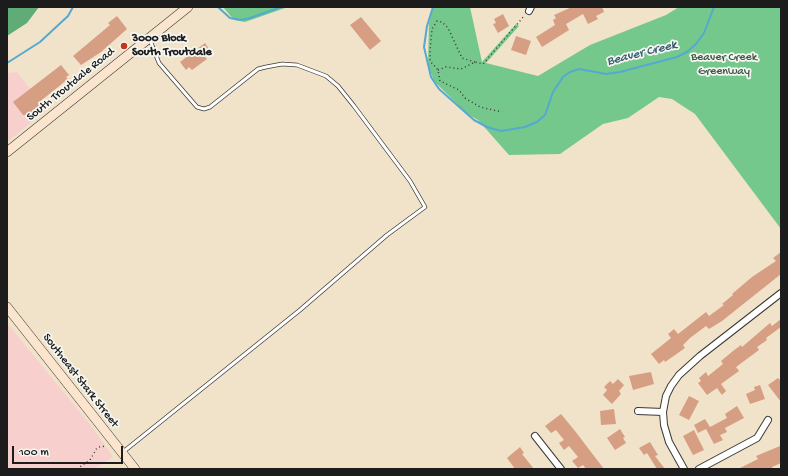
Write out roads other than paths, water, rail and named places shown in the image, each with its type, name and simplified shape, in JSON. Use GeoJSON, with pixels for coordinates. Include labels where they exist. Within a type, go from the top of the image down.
{"type":"FeatureCollection","features":[{"type":"Feature","properties":{"kind":"main road","name":"South Troutdale Road"},"geometry":{"type":"LineString","coordinates":[[7,152],[188,7]]}},
{"type":"Feature","properties":{"kind":"main road","name":"Southeast Stark Street"},"geometry":{"type":"LineString","coordinates":[[7,307],[135,469]]}},
{"type":"Feature","properties":{"kind":"street"},"geometry":{"type":"LineString","coordinates":[[684,469],[669,442],[664,425],[663,412],[666,396],[671,386],[682,372],[700,356],[781,294]]}},
{"type":"Feature","properties":{"kind":"street"},"geometry":{"type":"LineString","coordinates":[[638,411],[663,412]]}},
{"type":"Feature","properties":{"kind":"street"},"geometry":{"type":"LineString","coordinates":[[699,469],[757,438],[768,420]]}},
{"type":"Feature","properties":{"kind":"street"},"geometry":{"type":"LineString","coordinates":[[535,436],[561,469]]}},
{"type":"Feature","properties":{"kind":"lane"},"geometry":{"type":"LineString","coordinates":[[122,452],[300,310],[387,235],[425,207],[410,181],[363,118],[338,86],[326,76],[297,65],[282,64],[266,66],[258,69],[210,107],[204,109],[197,107],[159,63],[153,51],[149,37]]}},
{"type":"Feature","properties":{"kind":"waterway"},"geometry":{"type":"LineString","coordinates":[[7,63],[40,42],[68,16],[73,7]]}},
{"type":"Feature","properties":{"kind":"waterway","name":"Beaver Creek"},"geometry":{"type":"LineString","coordinates":[[218,7],[230,18],[241,20],[281,7]]}},
{"type":"Feature","properties":{"kind":"waterway","name":"Beaver Creek"},"geometry":{"type":"LineString","coordinates":[[433,7],[427,26],[424,47],[431,77],[439,89],[474,120],[487,127],[501,131],[525,127],[537,122],[545,115],[553,92],[563,77],[570,72],[579,69],[606,74],[620,72],[677,57],[687,52],[696,44],[704,33],[714,7]]}},
{"type":"Feature","properties":{"kind":"place","name":"3000 Block South Troutdale"},"geometry":{"type":"Point","coordinates":[124,46]}},
{"type":"Feature","properties":{"kind":"park label","name":"Beaver Creek Greenway"},"geometry":{"type":"Point","coordinates":[724,65]}}]}
